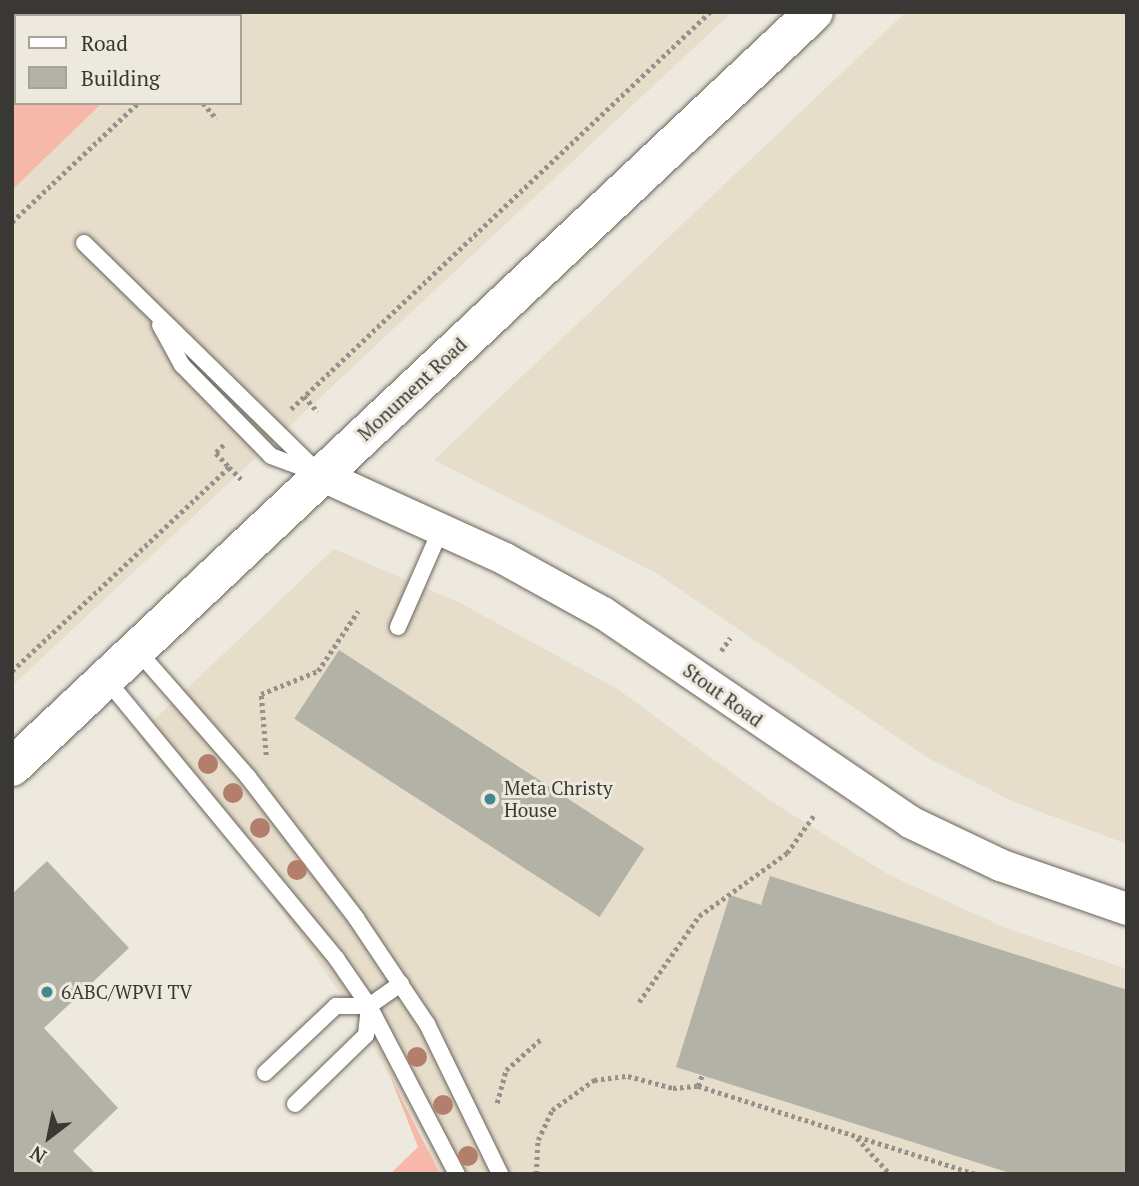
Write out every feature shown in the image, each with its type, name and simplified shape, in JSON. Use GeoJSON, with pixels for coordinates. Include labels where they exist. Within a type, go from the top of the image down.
{"type":"FeatureCollection","features":[{"type":"Feature","properties":{"kind":"street","name":"Monument Road"},"geometry":{"type":"LineString","coordinates":[[12,767],[814,12]]}},
{"type":"Feature","properties":{"kind":"street","name":"Stout Road"},"geometry":{"type":"LineString","coordinates":[[321,475],[442,529],[603,613],[910,822],[1000,865],[1127,909]]}},
{"type":"Feature","properties":{"kind":"lane"},"geometry":{"type":"LineString","coordinates":[[84,243],[157,320],[198,349],[321,475]]}},
{"type":"Feature","properties":{"kind":"lane"},"geometry":{"type":"LineString","coordinates":[[157,320],[182,365],[271,456],[321,475]]}},
{"type":"Feature","properties":{"kind":"lane"},"geometry":{"type":"LineString","coordinates":[[398,627],[442,529]]}},
{"type":"Feature","properties":{"kind":"lane"},"geometry":{"type":"LineString","coordinates":[[137,650],[282,820],[401,984],[500,1174]]}},
{"type":"Feature","properties":{"kind":"lane"},"geometry":{"type":"LineString","coordinates":[[107,679],[223,813],[369,1006],[457,1174]]}},
{"type":"Feature","properties":{"kind":"lane"},"geometry":{"type":"LineString","coordinates":[[265,1073],[336,1006],[369,1006],[401,984]]}},
{"type":"Feature","properties":{"kind":"lane"},"geometry":{"type":"LineString","coordinates":[[295,1104],[366,1035],[369,1006]]}},
{"type":"Feature","properties":{"kind":"path"},"geometry":{"type":"LineString","coordinates":[[281,418],[710,12]]}},
{"type":"Feature","properties":{"kind":"path"},"geometry":{"type":"LineString","coordinates":[[12,222],[136,105]]}},
{"type":"Feature","properties":{"kind":"path"},"geometry":{"type":"LineString","coordinates":[[205,105],[218,119]]}},
{"type":"Feature","properties":{"kind":"path"},"geometry":{"type":"LineString","coordinates":[[304,396],[318,412]]}},
{"type":"Feature","properties":{"kind":"path"},"geometry":{"type":"LineString","coordinates":[[12,671],[229,467],[243,481]]}},
{"type":"Feature","properties":{"kind":"path"},"geometry":{"type":"LineString","coordinates":[[267,764],[261,694],[318,671],[358,611]]}},
{"type":"Feature","properties":{"kind":"path"},"geometry":{"type":"LineString","coordinates":[[639,1002],[699,916],[787,853],[814,815]]}},
{"type":"Feature","properties":{"kind":"path"},"geometry":{"type":"LineString","coordinates":[[496,1113],[506,1070],[542,1038]]}},
{"type":"Feature","properties":{"kind":"path"},"geometry":{"type":"LineString","coordinates":[[698,1086],[702,1075]]}},
{"type":"Feature","properties":{"kind":"path"},"geometry":{"type":"LineString","coordinates":[[536,1174],[544,1124],[579,1087],[628,1076],[673,1088],[698,1086],[975,1174]]}},
{"type":"Feature","properties":{"kind":"path"},"geometry":{"type":"LineString","coordinates":[[855,1136],[890,1174]]}},
{"type":"Feature","properties":{"kind":"shaded area"},"geometry":{"type":"Polygon","coordinates":[[[12,12],[732,12],[12,686],[12,12]]]}},
{"type":"Feature","properties":{"kind":"shaded area"},"geometry":{"type":"Polygon","coordinates":[[[12,12],[195,12],[14,14],[14,105],[100,105],[12,190],[12,12]]]}},
{"type":"Feature","properties":{"kind":"shaded area"},"geometry":{"type":"Polygon","coordinates":[[[906,12],[1127,12],[1127,844],[1014,802],[928,758],[656,573],[434,460],[906,12]]]}},
{"type":"Feature","properties":{"kind":"shaded area"},"geometry":{"type":"Polygon","coordinates":[[[334,549],[458,602],[616,688],[769,800],[889,875],[1006,928],[1127,969],[1127,1174],[404,1174],[430,1149],[356,1016],[259,877],[138,735],[334,549]]]}},
{"type":"Feature","properties":{"kind":"shaded area"},"geometry":{"type":"Polygon","coordinates":[[[390,1076],[440,1174],[390,1174],[418,1147],[390,1076]]]}},
{"type":"Feature","properties":{"kind":"building","name":"Meta Christy House"},"geometry":{"type":"Polygon","coordinates":[[[339,650],[644,848],[600,917],[294,719],[339,650]]]}},
{"type":"Feature","properties":{"kind":"building","name":"6ABC/WPVI TV"},"geometry":{"type":"Polygon","coordinates":[[[47,861],[129,948],[44,1028],[118,1108],[73,1151],[96,1174],[12,1174],[12,894],[47,861]]]}},
{"type":"Feature","properties":{"kind":"building"},"geometry":{"type":"Polygon","coordinates":[[[770,876],[1127,990],[1127,1174],[1013,1174],[676,1067],[730,895],[761,905],[770,876]]]}},
{"type":"Feature","properties":{"kind":"place","name":"Meta Christy House"},"geometry":{"type":"Point","coordinates":[490,799]}},
{"type":"Feature","properties":{"kind":"place","name":"6ABC/WPVI TV"},"geometry":{"type":"Point","coordinates":[47,992]}}]}
